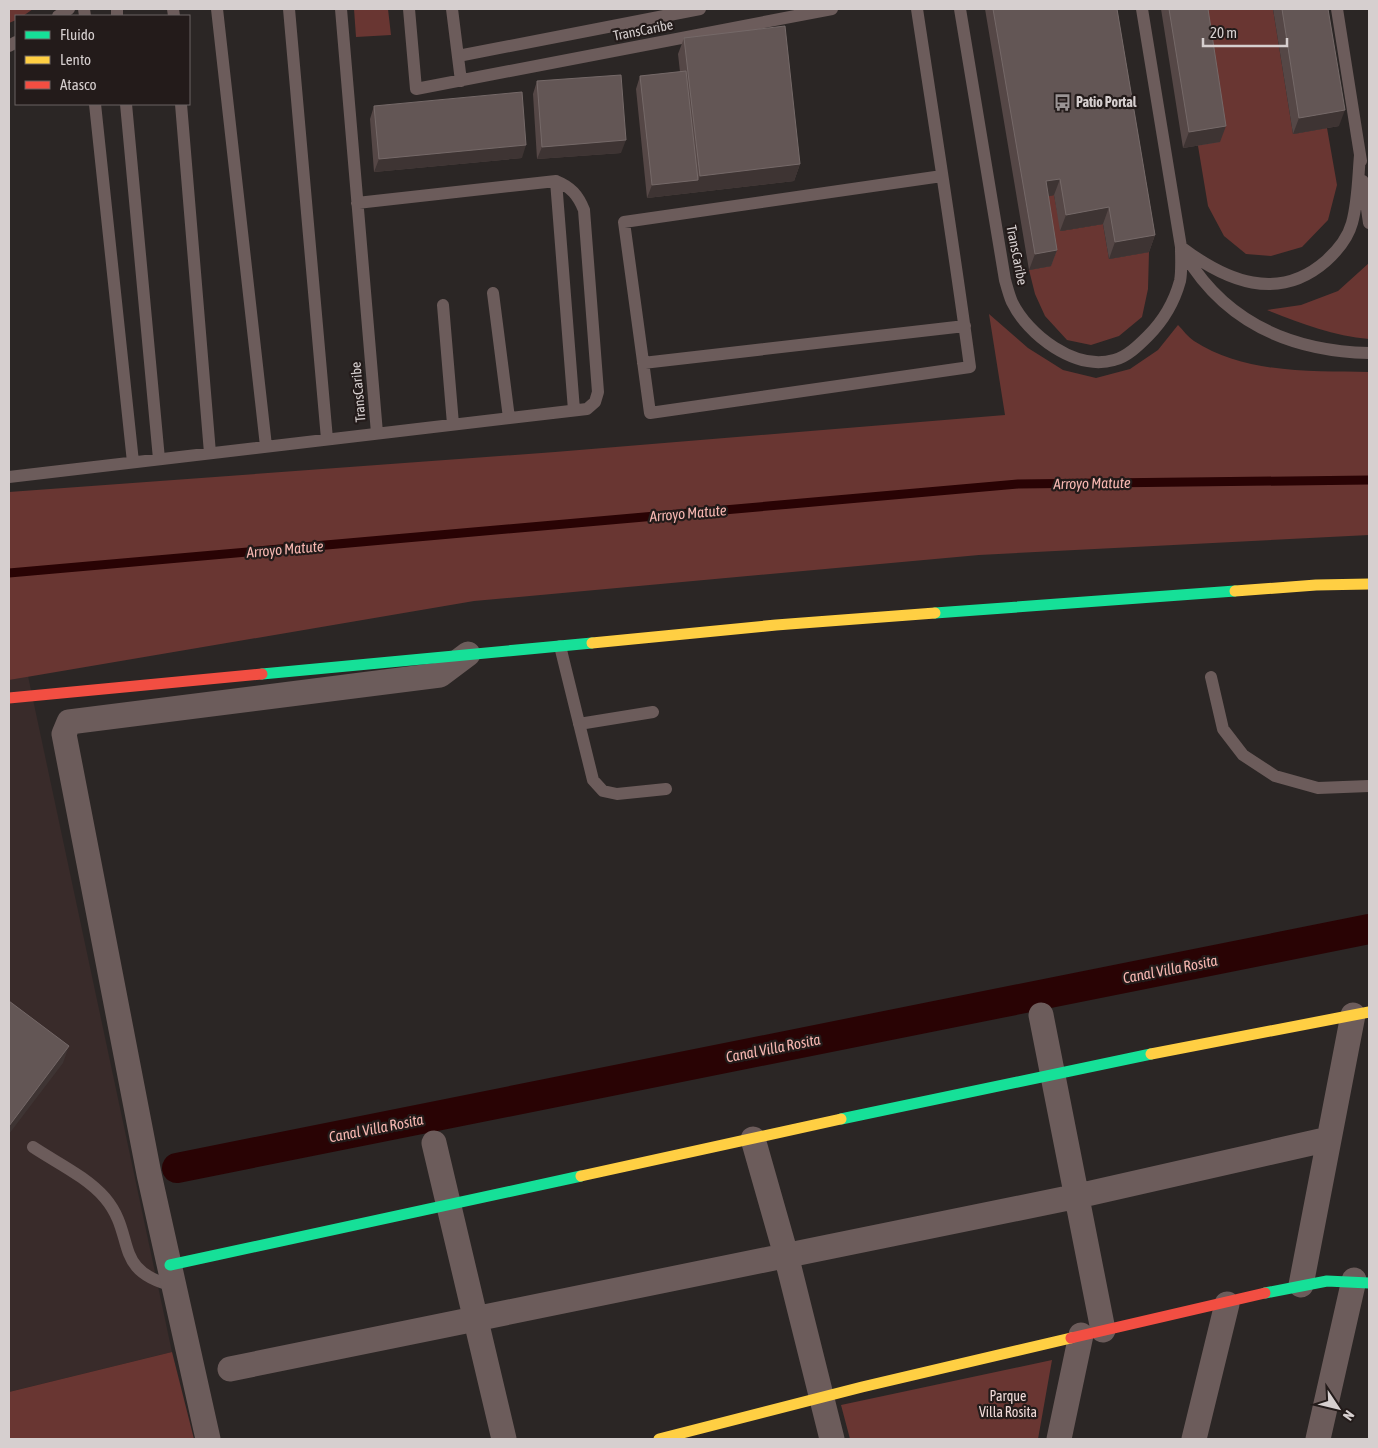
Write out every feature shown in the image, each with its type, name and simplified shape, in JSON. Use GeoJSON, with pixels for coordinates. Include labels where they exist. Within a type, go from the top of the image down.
{"type":"FeatureCollection","features":[{"type":"Feature","properties":{"kind":"street"},"geometry":{"type":"LineString","coordinates":[[9,698],[776,625],[1316,585],[1369,584]]}},
{"type":"Feature","properties":{"kind":"street"},"geometry":{"type":"LineString","coordinates":[[208,1439],[149,1174],[64,734],[69,722],[440,675],[468,654]]}},
{"type":"Feature","properties":{"kind":"street"},"geometry":{"type":"LineString","coordinates":[[172,1276],[448,1204],[1052,1073],[1361,1014],[1329,1139],[1301,1285]]}},
{"type":"Feature","properties":{"kind":"street"},"geometry":{"type":"LineString","coordinates":[[1041,1015],[1078,1196],[1092,1332],[1059,1439]]}},
{"type":"Feature","properties":{"kind":"street"},"geometry":{"type":"LineString","coordinates":[[753,1139],[786,1255],[832,1439]]}},
{"type":"Feature","properties":{"kind":"street"},"geometry":{"type":"LineString","coordinates":[[230,1369],[1078,1196],[1329,1139]]}},
{"type":"Feature","properties":{"kind":"street"},"geometry":{"type":"LineString","coordinates":[[434,1143],[504,1439]]}},
{"type":"Feature","properties":{"kind":"street"},"geometry":{"type":"LineString","coordinates":[[659,1439],[821,1396],[1092,1332],[1227,1304],[1301,1285],[1332,1280],[1362,1282],[1318,1439]]}},
{"type":"Feature","properties":{"kind":"street"},"geometry":{"type":"LineString","coordinates":[[1194,1439],[1227,1304]]}},
{"type":"Feature","properties":{"kind":"lane"},"geometry":{"type":"LineString","coordinates":[[217,9],[266,446]]}},
{"type":"Feature","properties":{"kind":"lane"},"geometry":{"type":"LineString","coordinates":[[289,9],[326,439]]}},
{"type":"Feature","properties":{"kind":"lane","name":"TransCaribe"},"geometry":{"type":"LineString","coordinates":[[9,477],[377,433],[340,9]]}},
{"type":"Feature","properties":{"kind":"lane","name":"TransCaribe"},"geometry":{"type":"LineString","coordinates":[[409,9],[416,90],[832,9]]}},
{"type":"Feature","properties":{"kind":"lane"},"geometry":{"type":"LineString","coordinates":[[452,9],[461,81]]}},
{"type":"Feature","properties":{"kind":"lane","name":"TransCaribe"},"geometry":{"type":"LineString","coordinates":[[458,56],[700,9]]}},
{"type":"Feature","properties":{"kind":"lane"},"geometry":{"type":"LineString","coordinates":[[917,9],[965,326],[970,367],[650,413],[624,222],[942,176]]}},
{"type":"Feature","properties":{"kind":"lane","name":"TransCaribe"},"geometry":{"type":"LineString","coordinates":[[960,9],[1005,280],[1012,302],[1027,322],[1049,345],[1081,361],[1114,360],[1138,347],[1155,329],[1172,306],[1180,279],[1181,247],[1142,9]]}},
{"type":"Feature","properties":{"kind":"lane"},"geometry":{"type":"LineString","coordinates":[[1337,9],[1369,223]]}},
{"type":"Feature","properties":{"kind":"lane"},"geometry":{"type":"LineString","coordinates":[[95,105],[133,462]]}},
{"type":"Feature","properties":{"kind":"lane"},"geometry":{"type":"LineString","coordinates":[[126,105],[159,459]]}},
{"type":"Feature","properties":{"kind":"lane"},"geometry":{"type":"LineString","coordinates":[[181,105],[210,453]]}},
{"type":"Feature","properties":{"kind":"lane"},"geometry":{"type":"LineString","coordinates":[[1181,247],[1206,265],[1243,281],[1266,285],[1292,283],[1316,270],[1337,251],[1351,225],[1356,200],[1360,155]]}},
{"type":"Feature","properties":{"kind":"lane"},"geometry":{"type":"LineString","coordinates":[[1360,155],[1369,172]]}},
{"type":"Feature","properties":{"kind":"lane"},"geometry":{"type":"LineString","coordinates":[[556,181],[574,410]]}},
{"type":"Feature","properties":{"kind":"lane"},"geometry":{"type":"LineString","coordinates":[[357,202],[556,181],[568,186],[578,196],[584,210],[598,392],[595,402],[587,409],[377,433]]}},
{"type":"Feature","properties":{"kind":"lane","name":"TransCaribe"},"geometry":{"type":"LineString","coordinates":[[1181,247],[1198,277],[1218,299],[1249,322],[1284,338],[1311,346],[1369,353]]}},
{"type":"Feature","properties":{"kind":"lane"},"geometry":{"type":"LineString","coordinates":[[493,292],[508,418]]}},
{"type":"Feature","properties":{"kind":"lane"},"geometry":{"type":"LineString","coordinates":[[442,305],[454,424]]}},
{"type":"Feature","properties":{"kind":"lane"},"geometry":{"type":"LineString","coordinates":[[643,363],[965,326]]}},
{"type":"Feature","properties":{"kind":"lane"},"geometry":{"type":"LineString","coordinates":[[560,646],[593,780],[603,791],[617,794],[666,789]]}},
{"type":"Feature","properties":{"kind":"lane"},"geometry":{"type":"LineString","coordinates":[[1211,677],[1223,729],[1243,755],[1275,776],[1318,788],[1369,786]]}},
{"type":"Feature","properties":{"kind":"lane"},"geometry":{"type":"LineString","coordinates":[[579,724],[653,712]]}},
{"type":"Feature","properties":{"kind":"lane"},"geometry":{"type":"LineString","coordinates":[[33,1147],[94,1187],[106,1199],[115,1214],[134,1265],[144,1276],[154,1281],[172,1276]]}},
{"type":"Feature","properties":{"kind":"shaded area"},"geometry":{"type":"Polygon","coordinates":[[[28,676],[172,1352],[9,1392],[9,680],[28,676]]]}},
{"type":"Feature","properties":{"kind":"green space"},"geometry":{"type":"Polygon","coordinates":[[[9,9],[33,9],[24,15],[15,15],[15,20],[9,23],[9,9]]]}},
{"type":"Feature","properties":{"kind":"green space"},"geometry":{"type":"Polygon","coordinates":[[[354,9],[388,9],[391,35],[356,37],[354,9]]]}},
{"type":"Feature","properties":{"kind":"green space"},"geometry":{"type":"Polygon","coordinates":[[[1199,9],[1273,9],[1293,134],[1327,128],[1337,185],[1328,220],[1302,247],[1271,256],[1246,254],[1224,236],[1208,206],[1198,146],[1199,9]]]}},
{"type":"Feature","properties":{"kind":"green space"},"geometry":{"type":"Polygon","coordinates":[[[1054,195],[1061,231],[1103,224],[1109,259],[1149,252],[1148,289],[1142,317],[1119,336],[1091,345],[1067,340],[1045,316],[1035,294],[1029,270],[1051,266],[1040,198],[1054,195]]]}},
{"type":"Feature","properties":{"kind":"green space"},"geometry":{"type":"Polygon","coordinates":[[[1369,263],[1369,339],[1330,332],[1267,310],[1301,305],[1338,291],[1369,263]]]}},
{"type":"Feature","properties":{"kind":"green space"},"geometry":{"type":"Polygon","coordinates":[[[989,314],[1028,348],[1063,370],[1096,378],[1130,369],[1158,350],[1178,325],[1192,339],[1214,352],[1234,360],[1279,368],[1369,372],[1369,535],[979,555],[474,601],[9,680],[9,492],[555,452],[1005,415],[989,314]]]}},
{"type":"Feature","properties":{"kind":"green space"},"geometry":{"type":"Polygon","coordinates":[[[172,1352],[194,1439],[9,1439],[9,1392],[172,1352]]]}},
{"type":"Feature","properties":{"kind":"green space","name":"Parque Villa Rosita"},"geometry":{"type":"Polygon","coordinates":[[[1052,1360],[1038,1439],[850,1439],[841,1405],[1052,1360]]]}},
{"type":"Feature","properties":{"kind":"building","name":"Patio Portal"},"geometry":{"type":"Polygon","coordinates":[[[993,9],[1117,9],[1155,235],[1115,242],[1109,207],[1066,215],[1060,179],[1046,181],[1057,250],[1035,254],[993,9]]]}},
{"type":"Feature","properties":{"kind":"building","name":"Patio Portal"},"geometry":{"type":"Polygon","coordinates":[[[1169,9],[1208,9],[1226,126],[1189,132],[1169,9]]]}},
{"type":"Feature","properties":{"kind":"building"},"geometry":{"type":"Polygon","coordinates":[[[1282,9],[1328,9],[1345,110],[1299,118],[1282,9]]]}},
{"type":"Feature","properties":{"kind":"building"},"geometry":{"type":"Polygon","coordinates":[[[785,26],[800,164],[700,176],[684,38],[785,26]]]}},
{"type":"Feature","properties":{"kind":"building"},"geometry":{"type":"Polygon","coordinates":[[[686,71],[698,180],[652,185],[640,76],[686,71]]]}},
{"type":"Feature","properties":{"kind":"building"},"geometry":{"type":"Polygon","coordinates":[[[621,75],[626,140],[542,147],[537,81],[621,75]]]}},
{"type":"Feature","properties":{"kind":"building"},"geometry":{"type":"Polygon","coordinates":[[[522,92],[526,145],[379,159],[374,106],[522,92]]]}},
{"type":"Feature","properties":{"kind":"building"},"geometry":{"type":"Polygon","coordinates":[[[9,1001],[69,1046],[9,1126],[9,1001]]]}},
{"type":"Feature","properties":{"kind":"waterway","name":"Arroyo Matute"},"geometry":{"type":"LineString","coordinates":[[9,573],[1018,484],[1369,480]]}},
{"type":"Feature","properties":{"kind":"waterway","name":"Canal Villa Rosita"},"geometry":{"type":"LineString","coordinates":[[177,1168],[1369,929]]}},
{"type":"Feature","properties":{"kind":"traffic: fast"},"geometry":{"type":"LineString","coordinates":[[935,613],[1235,591]]}},
{"type":"Feature","properties":{"kind":"traffic: fast"},"geometry":{"type":"LineString","coordinates":[[262,674],[592,643]]}},
{"type":"Feature","properties":{"kind":"traffic: fast"},"geometry":{"type":"LineString","coordinates":[[841,1119],[1151,1054]]}},
{"type":"Feature","properties":{"kind":"traffic: fast"},"geometry":{"type":"LineString","coordinates":[[170,1265],[581,1176]]}},
{"type":"Feature","properties":{"kind":"traffic: fast"},"geometry":{"type":"LineString","coordinates":[[1265,1293],[1327,1281],[1369,1283]]}},
{"type":"Feature","properties":{"kind":"traffic: slow"},"geometry":{"type":"LineString","coordinates":[[1235,591],[1316,585],[1369,584]]}},
{"type":"Feature","properties":{"kind":"traffic: slow"},"geometry":{"type":"LineString","coordinates":[[592,643],[776,625],[935,613]]}},
{"type":"Feature","properties":{"kind":"traffic: slow"},"geometry":{"type":"LineString","coordinates":[[1151,1054],[1369,1012]]}},
{"type":"Feature","properties":{"kind":"traffic: slow"},"geometry":{"type":"LineString","coordinates":[[581,1176],[841,1119]]}},
{"type":"Feature","properties":{"kind":"traffic: slow"},"geometry":{"type":"LineString","coordinates":[[659,1439],[862,1387],[1071,1338]]}},
{"type":"Feature","properties":{"kind":"traffic: jam"},"geometry":{"type":"LineString","coordinates":[[9,698],[262,674]]}},
{"type":"Feature","properties":{"kind":"traffic: jam"},"geometry":{"type":"LineString","coordinates":[[1071,1338],[1265,1293]]}},
{"type":"Feature","properties":{"kind":"place","name":"Patio Portal"},"geometry":{"type":"Point","coordinates":[1062,102]}}]}
